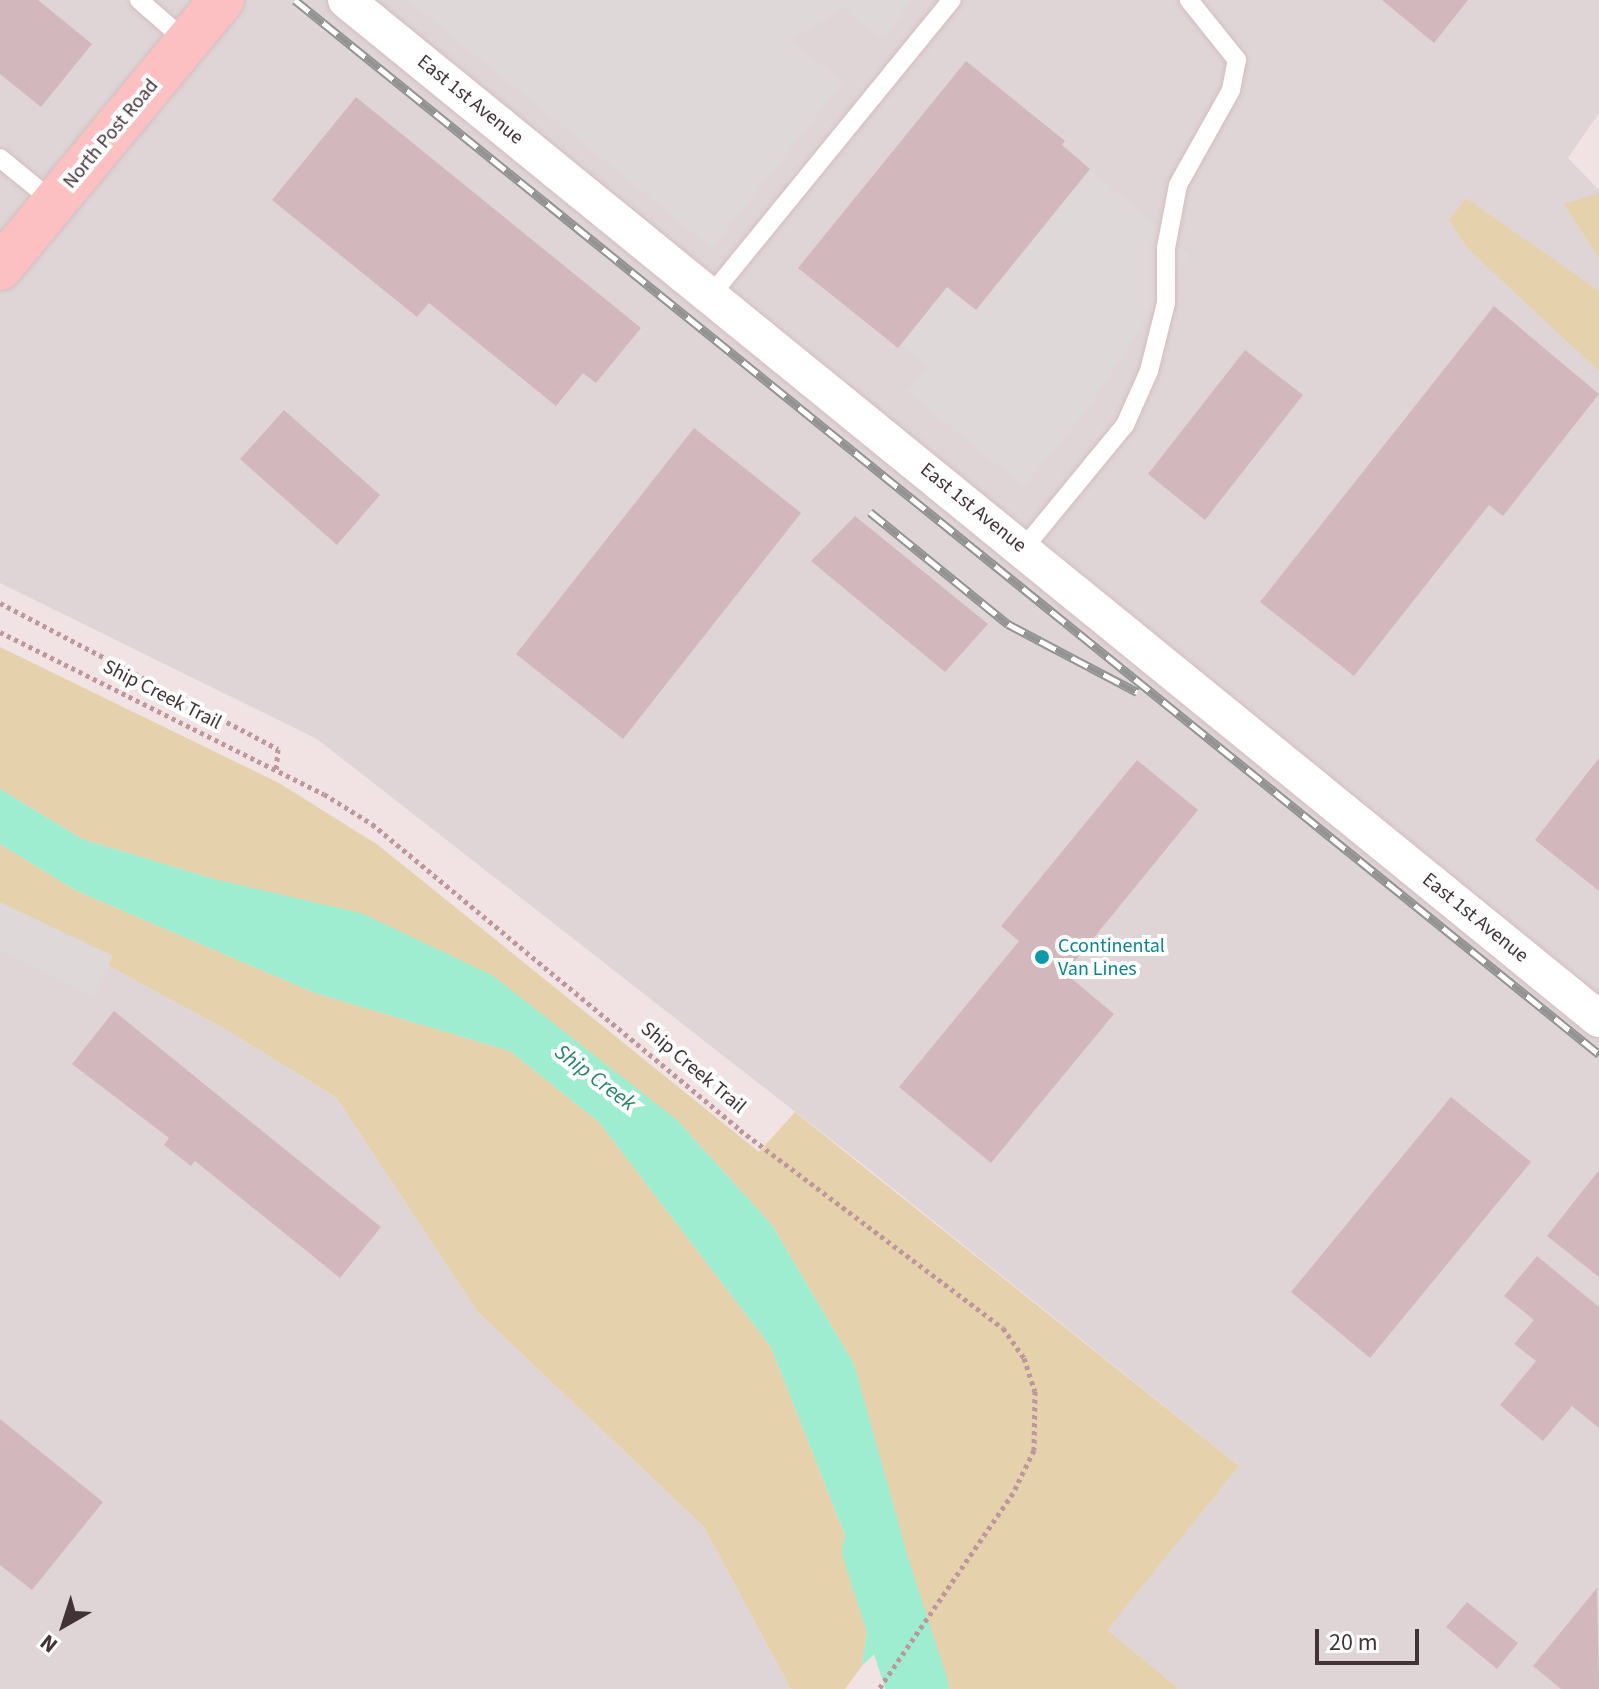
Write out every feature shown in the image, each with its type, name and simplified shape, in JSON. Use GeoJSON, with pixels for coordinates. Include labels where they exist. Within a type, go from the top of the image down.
{"type":"FeatureCollection","features":[{"type":"Feature","properties":{"kind":"street","name":"North Post Road"},"geometry":{"type":"LineString","coordinates":[[0,268],[222,0]]}},
{"type":"Feature","properties":{"kind":"street","name":"East 1st Avenue"},"geometry":{"type":"LineString","coordinates":[[346,0],[1599,1019]]}},
{"type":"Feature","properties":{"kind":"lane"},"geometry":{"type":"LineString","coordinates":[[139,0],[187,42]]}},
{"type":"Feature","properties":{"kind":"lane"},"geometry":{"type":"LineString","coordinates":[[711,295],[952,0]]}},
{"type":"Feature","properties":{"kind":"lane"},"geometry":{"type":"LineString","coordinates":[[1023,549],[1125,425],[1149,371],[1166,303],[1166,248],[1178,185],[1231,90],[1237,60],[1189,0]]}},
{"type":"Feature","properties":{"kind":"lane"},"geometry":{"type":"LineString","coordinates":[[0,158],[54,202]]}},
{"type":"Feature","properties":{"kind":"path"},"geometry":{"type":"LineString","coordinates":[[0,603],[278,749],[276,770]]}},
{"type":"Feature","properties":{"kind":"path","name":"Ship Creek Trail"},"geometry":{"type":"LineString","coordinates":[[0,632],[276,770],[372,824],[740,1130],[1003,1328],[1024,1358],[1035,1391],[1037,1421],[1034,1450],[1013,1493],[879,1689]]}},
{"type":"Feature","properties":{"kind":"shaded area"},"geometry":{"type":"Polygon","coordinates":[[[0,0],[1599,0],[1599,113],[1568,158],[1599,190],[1599,1689],[1179,1689],[1106,1630],[1239,1466],[870,1170],[317,739],[0,583],[0,0]]]}},
{"type":"Feature","properties":{"kind":"shaded area"},"geometry":{"type":"Polygon","coordinates":[[[408,0],[912,0],[884,39],[850,15],[847,7],[789,40],[843,82],[712,248],[408,0]]]}},
{"type":"Feature","properties":{"kind":"shaded area"},"geometry":{"type":"Polygon","coordinates":[[[1090,169],[1189,255],[1086,411],[1024,486],[907,392],[928,366],[900,345],[947,287],[976,310],[1090,169]]]}},
{"type":"Feature","properties":{"kind":"shaded area"},"geometry":{"type":"Polygon","coordinates":[[[1599,193],[1599,258],[1564,204],[1599,193]]]}},
{"type":"Feature","properties":{"kind":"shaded area"},"geometry":{"type":"Polygon","coordinates":[[[1466,198],[1599,291],[1599,371],[1468,249],[1449,220],[1466,198]]]}},
{"type":"Feature","properties":{"kind":"shaded area"},"geometry":{"type":"Polygon","coordinates":[[[0,647],[279,783],[378,845],[759,1152],[795,1112],[1239,1466],[1107,1630],[1179,1689],[948,1689],[889,1500],[854,1364],[772,1225],[677,1120],[214,879],[82,839],[0,789],[0,647]]]}},
{"type":"Feature","properties":{"kind":"shaded area"},"geometry":{"type":"Polygon","coordinates":[[[0,844],[77,891],[315,993],[510,1051],[599,1122],[771,1347],[871,1601],[862,1666],[845,1689],[791,1689],[704,1527],[478,1312],[336,1097],[225,1029],[0,907],[0,844]]]}},
{"type":"Feature","properties":{"kind":"shaded area"},"geometry":{"type":"Polygon","coordinates":[[[0,902],[113,956],[94,996],[0,949],[0,902]]]}},
{"type":"Feature","properties":{"kind":"shaded area"},"geometry":{"type":"Polygon","coordinates":[[[0,907],[225,1029],[336,1097],[478,1312],[704,1527],[791,1689],[0,1689],[0,907]]]}},
{"type":"Feature","properties":{"kind":"water"},"geometry":{"type":"Polygon","coordinates":[[[0,789],[82,839],[214,879],[361,913],[492,975],[677,1120],[772,1225],[854,1364],[922,1607],[862,1666],[871,1601],[771,1347],[599,1122],[510,1051],[315,993],[77,891],[0,844],[0,789]]]}},
{"type":"Feature","properties":{"kind":"building"},"geometry":{"type":"Polygon","coordinates":[[[0,0],[38,0],[92,44],[41,107],[0,74],[0,0]]]}},
{"type":"Feature","properties":{"kind":"building"},"geometry":{"type":"Polygon","coordinates":[[[1382,0],[1468,0],[1434,43],[1382,0]]]}},
{"type":"Feature","properties":{"kind":"building"},"geometry":{"type":"Polygon","coordinates":[[[966,61],[1065,141],[1062,145],[1090,169],[976,310],[947,287],[898,348],[798,268],[966,61]]]}},
{"type":"Feature","properties":{"kind":"building"},"geometry":{"type":"Polygon","coordinates":[[[356,97],[641,328],[596,383],[583,373],[556,406],[429,303],[417,317],[272,200],[356,97]]]}},
{"type":"Feature","properties":{"kind":"building"},"geometry":{"type":"Polygon","coordinates":[[[1494,306],[1599,394],[1503,516],[1489,505],[1354,676],[1260,602],[1494,306]]]}},
{"type":"Feature","properties":{"kind":"building"},"geometry":{"type":"Polygon","coordinates":[[[1245,350],[1303,395],[1205,520],[1148,474],[1245,350]]]}},
{"type":"Feature","properties":{"kind":"building"},"geometry":{"type":"Polygon","coordinates":[[[284,410],[380,495],[337,545],[240,459],[284,410]]]}},
{"type":"Feature","properties":{"kind":"building"},"geometry":{"type":"Polygon","coordinates":[[[694,428],[801,513],[623,739],[516,654],[694,428]]]}},
{"type":"Feature","properties":{"kind":"building"},"geometry":{"type":"Polygon","coordinates":[[[855,516],[988,624],[945,672],[811,561],[855,516]]]}},
{"type":"Feature","properties":{"kind":"building"},"geometry":{"type":"Polygon","coordinates":[[[1599,758],[1599,891],[1535,840],[1599,758]]]}},
{"type":"Feature","properties":{"kind":"building","name":"Ccontinental Van Lines"},"geometry":{"type":"Polygon","coordinates":[[[1137,760],[1198,810],[1065,973],[1114,1014],[991,1163],[899,1087],[1019,941],[1001,926],[1137,760]]]}},
{"type":"Feature","properties":{"kind":"building"},"geometry":{"type":"Polygon","coordinates":[[[114,1011],[381,1227],[340,1278],[195,1161],[191,1166],[164,1145],[169,1138],[72,1064],[114,1011]]]}},
{"type":"Feature","properties":{"kind":"building"},"geometry":{"type":"Polygon","coordinates":[[[1451,1097],[1531,1162],[1370,1358],[1291,1292],[1451,1097]]]}},
{"type":"Feature","properties":{"kind":"building"},"geometry":{"type":"Polygon","coordinates":[[[1599,1170],[1599,1277],[1547,1236],[1599,1170]]]}},
{"type":"Feature","properties":{"kind":"building"},"geometry":{"type":"Polygon","coordinates":[[[1537,1256],[1599,1307],[1599,1428],[1572,1406],[1543,1441],[1500,1405],[1536,1361],[1514,1344],[1534,1320],[1504,1296],[1537,1256]]]}},
{"type":"Feature","properties":{"kind":"building"},"geometry":{"type":"Polygon","coordinates":[[[0,1419],[103,1502],[32,1590],[0,1565],[0,1419]]]}},
{"type":"Feature","properties":{"kind":"building"},"geometry":{"type":"Polygon","coordinates":[[[1597,1588],[1599,1689],[1561,1689],[1533,1666],[1597,1588]]]}},
{"type":"Feature","properties":{"kind":"building"},"geometry":{"type":"Polygon","coordinates":[[[1467,1602],[1518,1643],[1497,1669],[1446,1627],[1467,1602]]]}},
{"type":"Feature","properties":{"kind":"waterway","name":"Ship Creek"},"geometry":{"type":"LineString","coordinates":[[873,1550],[918,1689]]}},
{"type":"Feature","properties":{"kind":"railway"},"geometry":{"type":"LineString","coordinates":[[295,0],[1599,1054]]}},
{"type":"Feature","properties":{"kind":"railway"},"geometry":{"type":"LineString","coordinates":[[870,512],[1008,624],[1137,692]]}},
{"type":"Feature","properties":{"kind":"place","name":"Ccontinental Van Lines"},"geometry":{"type":"Point","coordinates":[1042,957]}}]}
